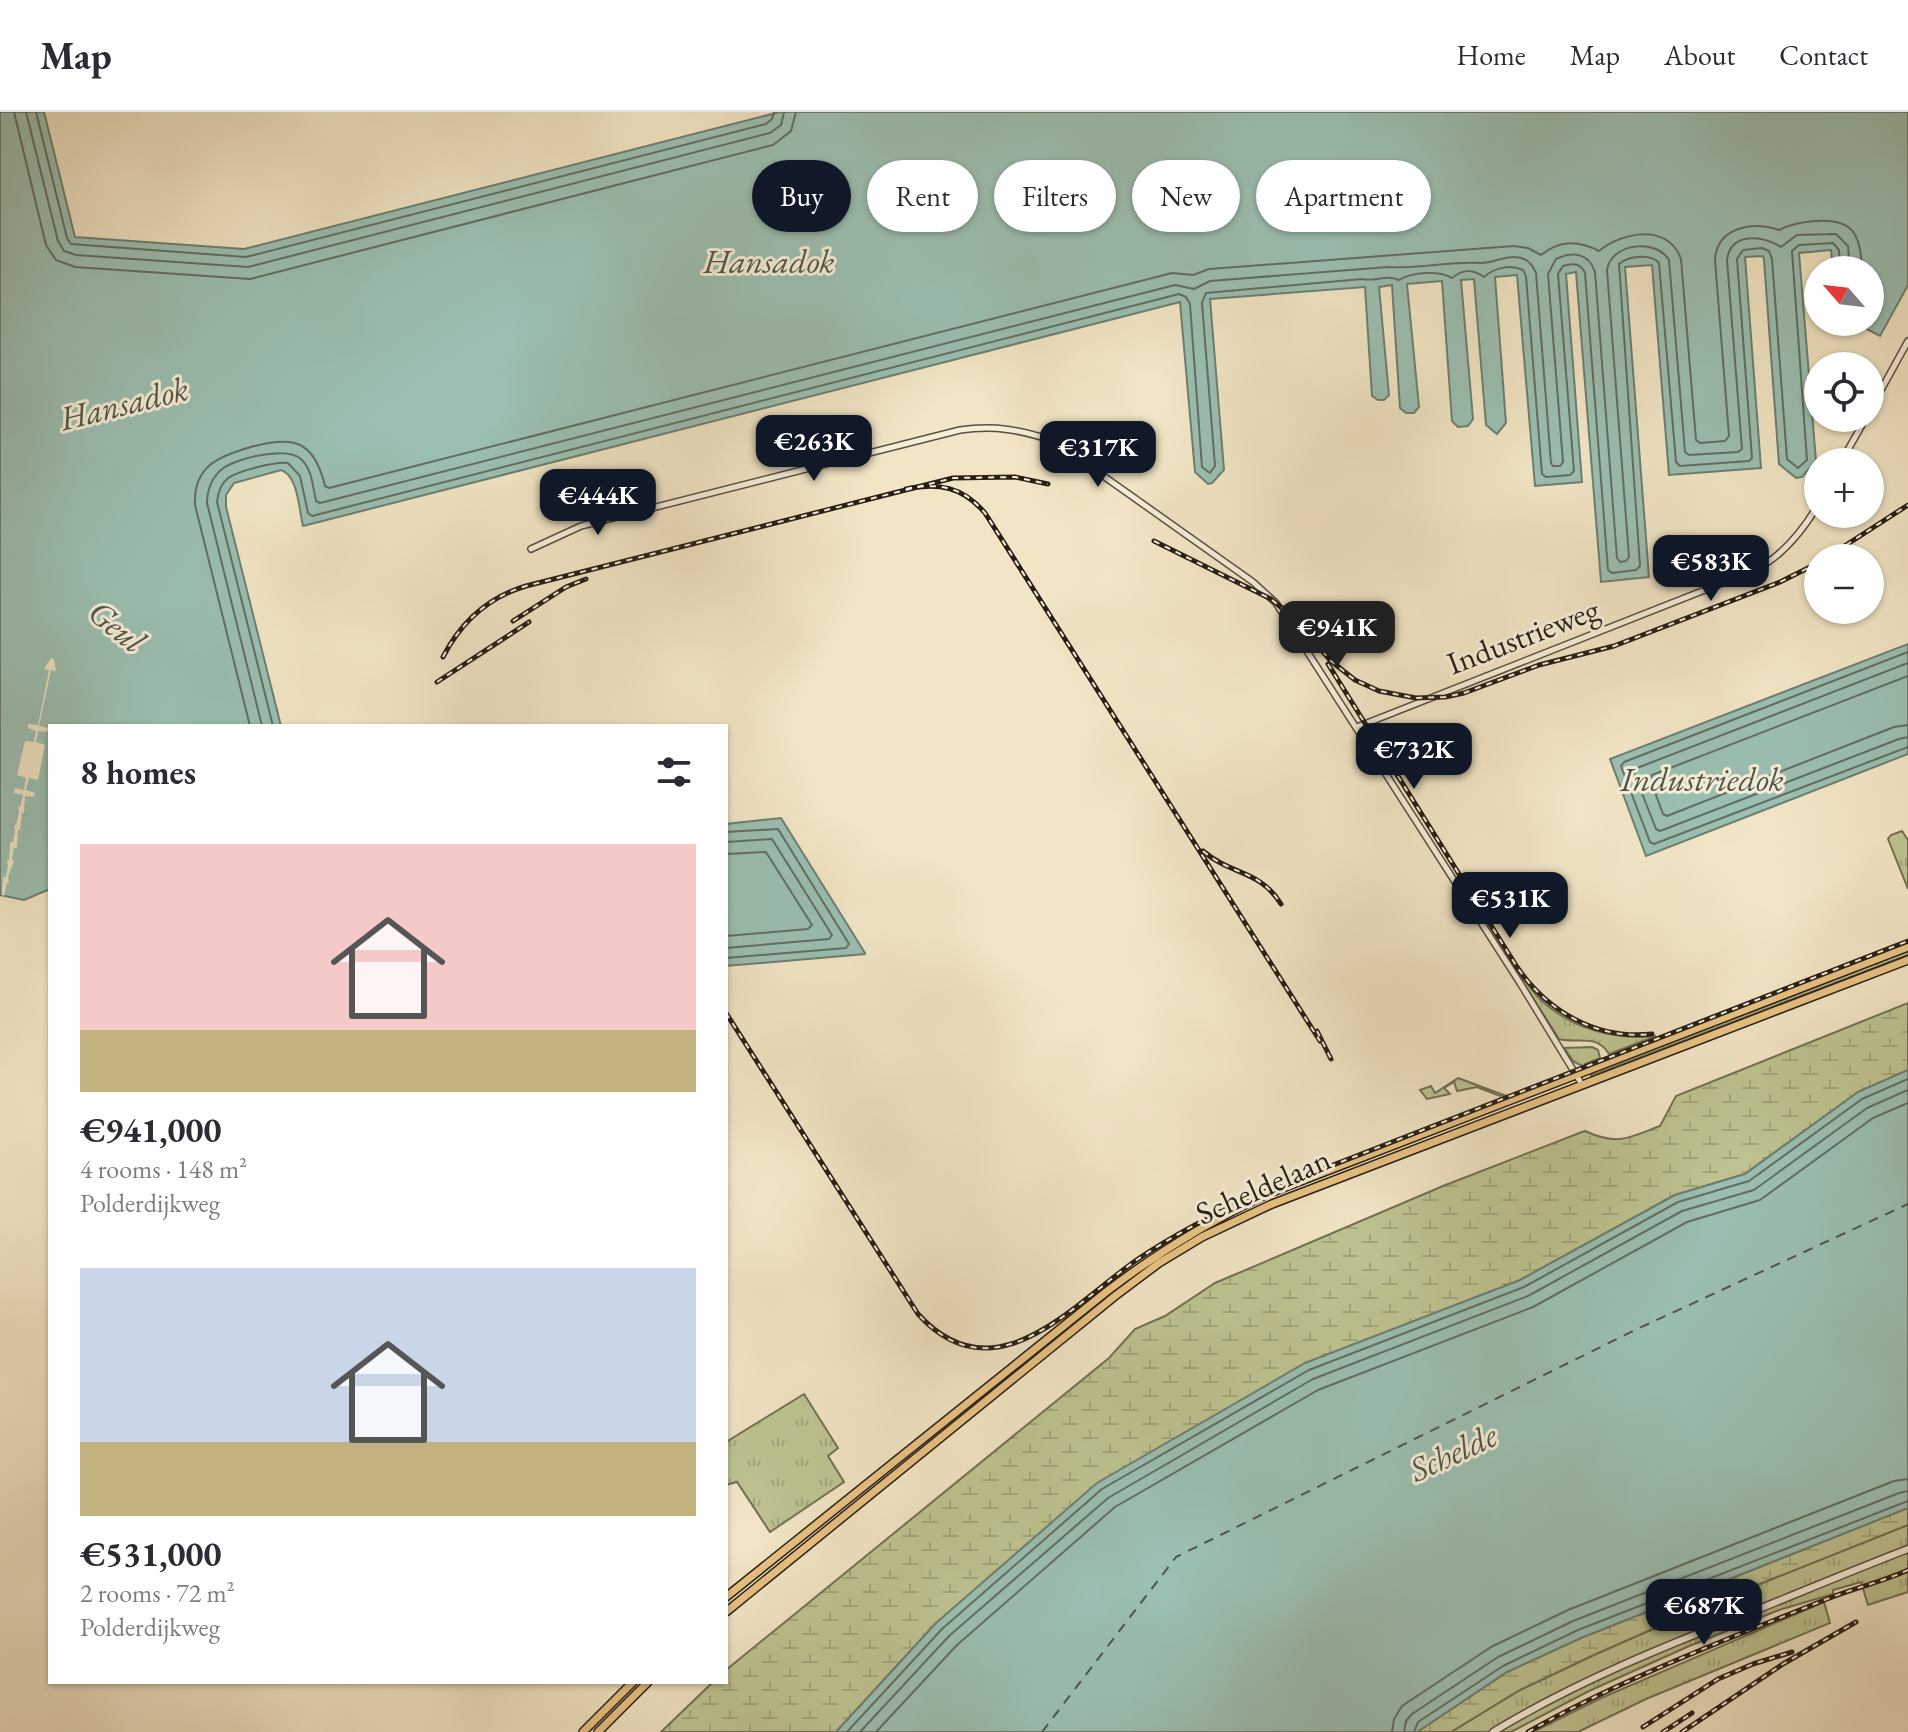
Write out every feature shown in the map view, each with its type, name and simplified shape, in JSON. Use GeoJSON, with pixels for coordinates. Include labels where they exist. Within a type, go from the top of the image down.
{"type":"FeatureCollection","features":[{"type":"Feature","properties":{"kind":"main road","name":"Scheldelaan"},"geometry":{"type":"LineString","coordinates":[[728,1610],[1023,1370],[1066,1328],[1154,1255],[1229,1212],[1267,1194],[1908,947]]}},
{"type":"Feature","properties":{"kind":"main road","name":"Scheldelaan"},"geometry":{"type":"LineString","coordinates":[[728,1595],[1017,1362],[1159,1263],[1202,1237],[1272,1204],[1908,960]]}},
{"type":"Feature","properties":{"kind":"main road"},"geometry":{"type":"LineString","coordinates":[[1499,1106],[1503,1116]]}},
{"type":"Feature","properties":{"kind":"main road"},"geometry":{"type":"LineString","coordinates":[[1405,1142],[1415,1149]]}},
{"type":"Feature","properties":{"kind":"main road"},"geometry":{"type":"LineString","coordinates":[[1017,1362],[1023,1370]]}},
{"type":"Feature","properties":{"kind":"main road"},"geometry":{"type":"LineString","coordinates":[[942,1423],[948,1431]]}},
{"type":"Feature","properties":{"kind":"main road"},"geometry":{"type":"LineString","coordinates":[[583,1732],[631,1684]]}},
{"type":"Feature","properties":{"kind":"main road"},"geometry":{"type":"LineString","coordinates":[[598,1732],[646,1684]]}},
{"type":"Feature","properties":{"kind":"main road"},"geometry":{"type":"LineString","coordinates":[[614,1701],[621,1708]]}},
{"type":"Feature","properties":{"kind":"street"},"geometry":{"type":"LineString","coordinates":[[1884,385],[1908,341]]}},
{"type":"Feature","properties":{"kind":"street"},"geometry":{"type":"LineString","coordinates":[[531,549],[581,526],[960,430],[990,427],[1020,430],[1054,441],[1176,523],[1274,600],[1581,1083]]}},
{"type":"Feature","properties":{"kind":"street","name":"Industrieweg"},"geometry":{"type":"LineString","coordinates":[[1357,727],[1753,571],[1768,563],[1804,527]]}},
{"type":"Feature","properties":{"kind":"street"},"geometry":{"type":"LineString","coordinates":[[1493,1732],[1559,1695],[1619,1667],[1720,1623],[1908,1549]]}},
{"type":"Feature","properties":{"kind":"green space"},"geometry":{"type":"Polygon","coordinates":[[[1902,831],[1908,840],[1908,889],[1888,839],[1902,831]]]}},
{"type":"Feature","properties":{"kind":"green space"},"geometry":{"type":"Polygon","coordinates":[[[1908,951],[1908,955],[1591,1076],[1591,1073],[1908,951]]]}},
{"type":"Feature","properties":{"kind":"green space"},"geometry":{"type":"Polygon","coordinates":[[[1514,968],[1550,1008],[1578,1024],[1608,1034],[1656,1036],[1609,1054],[1592,1041],[1559,1039],[1514,968]]]}},
{"type":"Feature","properties":{"kind":"green space"},"geometry":{"type":"Polygon","coordinates":[[[1908,1003],[1908,1070],[1858,1092],[1745,1174],[1675,1195],[1520,1280],[936,1623],[836,1732],[661,1732],[711,1684],[728,1684],[728,1668],[1109,1358],[1135,1329],[1165,1316],[1215,1283],[1443,1186],[1582,1132],[1623,1139],[1660,1126],[1676,1096],[1908,1003]]]}},
{"type":"Feature","properties":{"kind":"green space"},"geometry":{"type":"Polygon","coordinates":[[[1592,1047],[1598,1050],[1600,1058],[1585,1064],[1585,1067],[1574,1062],[1564,1048],[1592,1047]]]}},
{"type":"Feature","properties":{"kind":"green space"},"geometry":{"type":"Polygon","coordinates":[[[1458,1078],[1504,1095],[1477,1087],[1457,1091],[1454,1082],[1444,1088],[1450,1094],[1427,1099],[1420,1090],[1431,1086],[1435,1093],[1458,1078]]]}},
{"type":"Feature","properties":{"kind":"green space"},"geometry":{"type":"Polygon","coordinates":[[[804,1394],[838,1448],[828,1456],[844,1482],[770,1532],[737,1482],[728,1484],[728,1441],[804,1394]]]}},
{"type":"Feature","properties":{"kind":"green space"},"geometry":{"type":"Polygon","coordinates":[[[1908,1508],[1908,1525],[1712,1603],[1596,1654],[1520,1690],[1451,1732],[1417,1732],[1507,1672],[1581,1638],[1908,1508]]]}},
{"type":"Feature","properties":{"kind":"green space"},"geometry":{"type":"Polygon","coordinates":[[[1908,1525],[1908,1592],[1868,1605],[1861,1582],[1833,1590],[1833,1594],[1779,1610],[1687,1647],[1589,1691],[1511,1732],[1451,1732],[1520,1690],[1596,1654],[1712,1603],[1908,1525]]]}},
{"type":"Feature","properties":{"kind":"green space"},"geometry":{"type":"Polygon","coordinates":[[[1824,1602],[1830,1623],[1646,1699],[1578,1732],[1533,1732],[1599,1699],[1824,1602]]]}},
{"type":"Feature","properties":{"kind":"water","name":"Hansadok"},"geometry":{"type":"Polygon","coordinates":[[[0,112],[44,112],[75,237],[244,249],[780,112],[1908,112],[1908,285],[1884,329],[1884,256],[1832,256],[1831,250],[1799,253],[1807,352],[1804,352],[1804,432],[1814,432],[1815,448],[1804,448],[1802,477],[1796,478],[1779,464],[1763,256],[1745,257],[1761,468],[1669,475],[1652,265],[1625,267],[1649,577],[1601,582],[1576,272],[1566,274],[1582,482],[1535,486],[1517,275],[1495,277],[1506,423],[1497,434],[1486,425],[1474,279],[1461,280],[1473,419],[1468,426],[1458,427],[1452,421],[1442,281],[1407,284],[1419,407],[1414,413],[1406,413],[1400,408],[1392,285],[1379,287],[1389,395],[1384,400],[1372,396],[1365,287],[1210,299],[1224,470],[1208,484],[1195,472],[1180,302],[303,526],[294,486],[287,473],[281,470],[234,483],[226,495],[226,507],[280,724],[48,724],[48,890],[24,900],[0,895],[0,112]]]}},
{"type":"Feature","properties":{"kind":"water","name":"Industriedok"},"geometry":{"type":"Polygon","coordinates":[[[1908,644],[1908,754],[1646,856],[1610,759],[1908,644]]]}},
{"type":"Feature","properties":{"kind":"water"},"geometry":{"type":"Polygon","coordinates":[[[781,818],[865,954],[728,966],[728,824],[781,818]]]}},
{"type":"Feature","properties":{"kind":"water","name":"Schelde"},"geometry":{"type":"Polygon","coordinates":[[[1908,1070],[1908,1508],[1581,1638],[1507,1672],[1417,1732],[836,1732],[936,1623],[1097,1483],[1305,1363],[1520,1280],[1675,1195],[1745,1174],[1858,1092],[1908,1070]]]}},
{"type":"Feature","properties":{"kind":"pier"},"geometry":{"type":"Polygon","coordinates":[[[51,658],[54,659],[56,671],[51,670],[39,726],[48,728],[47,732],[38,731],[36,742],[45,745],[38,780],[29,778],[26,790],[35,793],[34,797],[25,796],[17,848],[14,848],[14,861],[4,896],[3,877],[6,877],[10,842],[13,842],[14,825],[23,795],[14,793],[15,788],[24,790],[26,778],[17,775],[25,741],[34,742],[36,731],[28,728],[28,724],[38,725],[49,670],[44,669],[51,658]]]}},
{"type":"Feature","properties":{"kind":"ferry route"},"geometry":{"type":"LineString","coordinates":[[1042,1732],[1176,1557],[1635,1330],[1908,1204]]}},
{"type":"Feature","properties":{"kind":"railway"},"geometry":{"type":"LineString","coordinates":[[443,657],[458,633],[477,612],[500,597],[526,586],[953,478],[1015,477],[1048,484]]}},
{"type":"Feature","properties":{"kind":"railway"},"geometry":{"type":"LineString","coordinates":[[906,489],[929,486],[959,492],[985,513],[1320,1041]]}},
{"type":"Feature","properties":{"kind":"railway"},"geometry":{"type":"LineString","coordinates":[[1848,544],[1908,505]]}},
{"type":"Feature","properties":{"kind":"railway"},"geometry":{"type":"LineString","coordinates":[[1154,541],[1271,599],[1294,618],[1331,661],[1355,680],[1379,691],[1416,698],[1464,693],[1539,665],[1614,646],[1804,570]]}},
{"type":"Feature","properties":{"kind":"railway"},"geometry":{"type":"LineString","coordinates":[[513,621],[566,587],[586,579]]}},
{"type":"Feature","properties":{"kind":"railway"},"geometry":{"type":"LineString","coordinates":[[437,682],[529,622]]}},
{"type":"Feature","properties":{"kind":"railway"},"geometry":{"type":"LineString","coordinates":[[1328,664],[1529,983],[1559,1010],[1576,1020],[1612,1032],[1652,1034]]}},
{"type":"Feature","properties":{"kind":"railway"},"geometry":{"type":"LineString","coordinates":[[1203,851],[1264,884],[1281,904]]}},
{"type":"Feature","properties":{"kind":"railway"},"geometry":{"type":"LineString","coordinates":[[728,1016],[918,1314],[947,1338],[976,1348],[1004,1346],[1032,1335],[1060,1319],[1152,1250],[1251,1197],[1908,941]]}},
{"type":"Feature","properties":{"kind":"railway"},"geometry":{"type":"LineString","coordinates":[[1317,1031],[1331,1059]]}},
{"type":"Feature","properties":{"kind":"railway"},"geometry":{"type":"LineString","coordinates":[[1528,1732],[1600,1694],[1675,1661],[1827,1599],[1908,1570]]}},
{"type":"Feature","properties":{"kind":"railway"},"geometry":{"type":"LineString","coordinates":[[1682,1732],[1783,1664],[1856,1622]]}},
{"type":"Feature","properties":{"kind":"railway"},"geometry":{"type":"LineString","coordinates":[[1643,1727],[1718,1679],[1792,1652]]}},
{"type":"Feature","properties":{"kind":"railway"},"geometry":{"type":"LineString","coordinates":[[1663,1732],[1692,1713]]}},
{"type":"Feature","properties":{"kind":"water label","name":"Geul"},"geometry":{"type":"Point","coordinates":[117,626]}}]}
